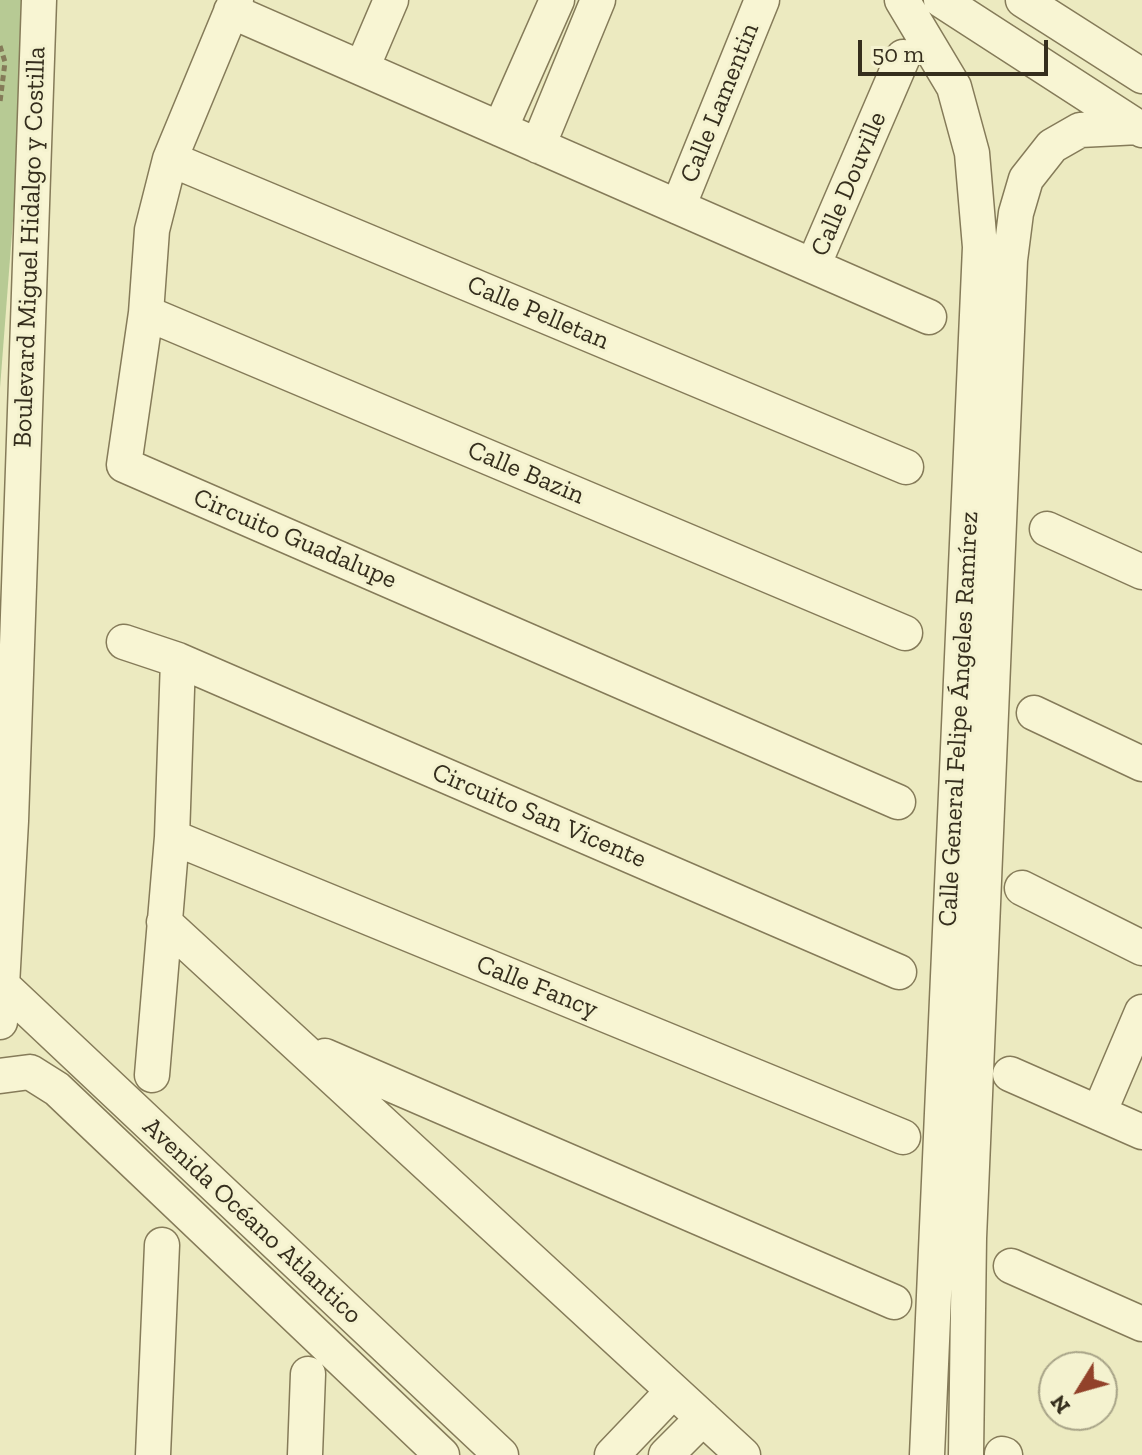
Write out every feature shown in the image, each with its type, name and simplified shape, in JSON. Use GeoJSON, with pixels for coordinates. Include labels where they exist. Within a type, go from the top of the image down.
{"type":"FeatureCollection","features":[{"type":"Feature","properties":{"kind":"street","name":"Boulevard Miguel Hidalgo y Costilla"},"geometry":{"type":"LineString","coordinates":[[0,1022],[8,639],[39,0]]}},
{"type":"Feature","properties":{"kind":"street"},"geometry":{"type":"LineString","coordinates":[[362,68],[391,0]]}},
{"type":"Feature","properties":{"kind":"street"},"geometry":{"type":"LineString","coordinates":[[500,129],[557,0]]}},
{"type":"Feature","properties":{"kind":"street"},"geometry":{"type":"LineString","coordinates":[[538,146],[598,0]]}},
{"type":"Feature","properties":{"kind":"street","name":"Calle Lamentin"},"geometry":{"type":"LineString","coordinates":[[678,207],[762,0]]}},
{"type":"Feature","properties":{"kind":"street","name":"Calle General Felipe Ángeles Ramírez"},"geometry":{"type":"LineString","coordinates":[[902,0],[954,87],[972,153],[980,247],[927,1455]]}},
{"type":"Feature","properties":{"kind":"street"},"geometry":{"type":"LineString","coordinates":[[941,0],[1140,129]]}},
{"type":"Feature","properties":{"kind":"street"},"geometry":{"type":"LineString","coordinates":[[1023,0],[1142,76]]}},
{"type":"Feature","properties":{"kind":"street","name":"Circuito Guadalupe"},"geometry":{"type":"LineString","coordinates":[[898,802],[124,465],[146,313],[152,230],[170,159],[234,6],[362,68],[929,317]]}},
{"type":"Feature","properties":{"kind":"street","name":"Calle Douville"},"geometry":{"type":"LineString","coordinates":[[813,266],[903,57]]}},
{"type":"Feature","properties":{"kind":"street","name":"Calle General Felipe Ángeles Ramírez"},"geometry":{"type":"LineString","coordinates":[[966,1455],[969,1238],[1009,276],[1016,213],[1026,179],[1052,146],[1080,130],[1140,129]]}},
{"type":"Feature","properties":{"kind":"street","name":"Calle Pelletan"},"geometry":{"type":"LineString","coordinates":[[170,159],[906,467]]}},
{"type":"Feature","properties":{"kind":"street","name":"Calle Bazin"},"geometry":{"type":"LineString","coordinates":[[146,313],[905,633]]}},
{"type":"Feature","properties":{"kind":"street"},"geometry":{"type":"LineString","coordinates":[[1047,529],[1142,572]]}},
{"type":"Feature","properties":{"kind":"street","name":"Circuito San Vicente"},"geometry":{"type":"LineString","coordinates":[[124,642],[178,660],[899,972]]}},
{"type":"Feature","properties":{"kind":"street"},"geometry":{"type":"LineString","coordinates":[[152,1075],[172,837],[178,660]]}},
{"type":"Feature","properties":{"kind":"street"},"geometry":{"type":"LineString","coordinates":[[1034,713],[1142,764]]}},
{"type":"Feature","properties":{"kind":"street","name":"Calle Fancy"},"geometry":{"type":"LineString","coordinates":[[172,837],[903,1137]]}},
{"type":"Feature","properties":{"kind":"street"},"geometry":{"type":"LineString","coordinates":[[1022,888],[1142,948]]}},
{"type":"Feature","properties":{"kind":"street"},"geometry":{"type":"LineString","coordinates":[[164,922],[303,1046],[743,1455]]}},
{"type":"Feature","properties":{"kind":"street","name":"Avenida Océano Atlantico"},"geometry":{"type":"LineString","coordinates":[[3,986],[501,1455]]}},
{"type":"Feature","properties":{"kind":"street"},"geometry":{"type":"LineString","coordinates":[[1099,1113],[1142,1012]]}},
{"type":"Feature","properties":{"kind":"street"},"geometry":{"type":"LineString","coordinates":[[303,1046],[894,1302]]}},
{"type":"Feature","properties":{"kind":"street","name":"Avenida Océano Atlantico"},"geometry":{"type":"LineString","coordinates":[[0,1076],[30,1072],[57,1089],[442,1455]]}},
{"type":"Feature","properties":{"kind":"street"},"geometry":{"type":"LineString","coordinates":[[1010,1074],[1142,1132]]}},
{"type":"Feature","properties":{"kind":"street"},"geometry":{"type":"LineString","coordinates":[[935,1233],[969,1238]]}},
{"type":"Feature","properties":{"kind":"street"},"geometry":{"type":"LineString","coordinates":[[153,1455],[162,1245]]}},
{"type":"Feature","properties":{"kind":"street"},"geometry":{"type":"LineString","coordinates":[[1011,1266],[1142,1324]]}},
{"type":"Feature","properties":{"kind":"street"},"geometry":{"type":"LineString","coordinates":[[305,1455],[308,1374]]}},
{"type":"Feature","properties":{"kind":"street"},"geometry":{"type":"LineString","coordinates":[[612,1455],[673,1391]]}},
{"type":"Feature","properties":{"kind":"street"},"geometry":{"type":"LineString","coordinates":[[666,1455],[703,1418]]}},
{"type":"Feature","properties":{"kind":"path"},"geometry":{"type":"LineString","coordinates":[[0,46],[5,62],[0,102]]}},
{"type":"Feature","properties":{"kind":"green space"},"geometry":{"type":"Polygon","coordinates":[[[0,0],[30,0],[0,388],[0,0]]]}}]}
